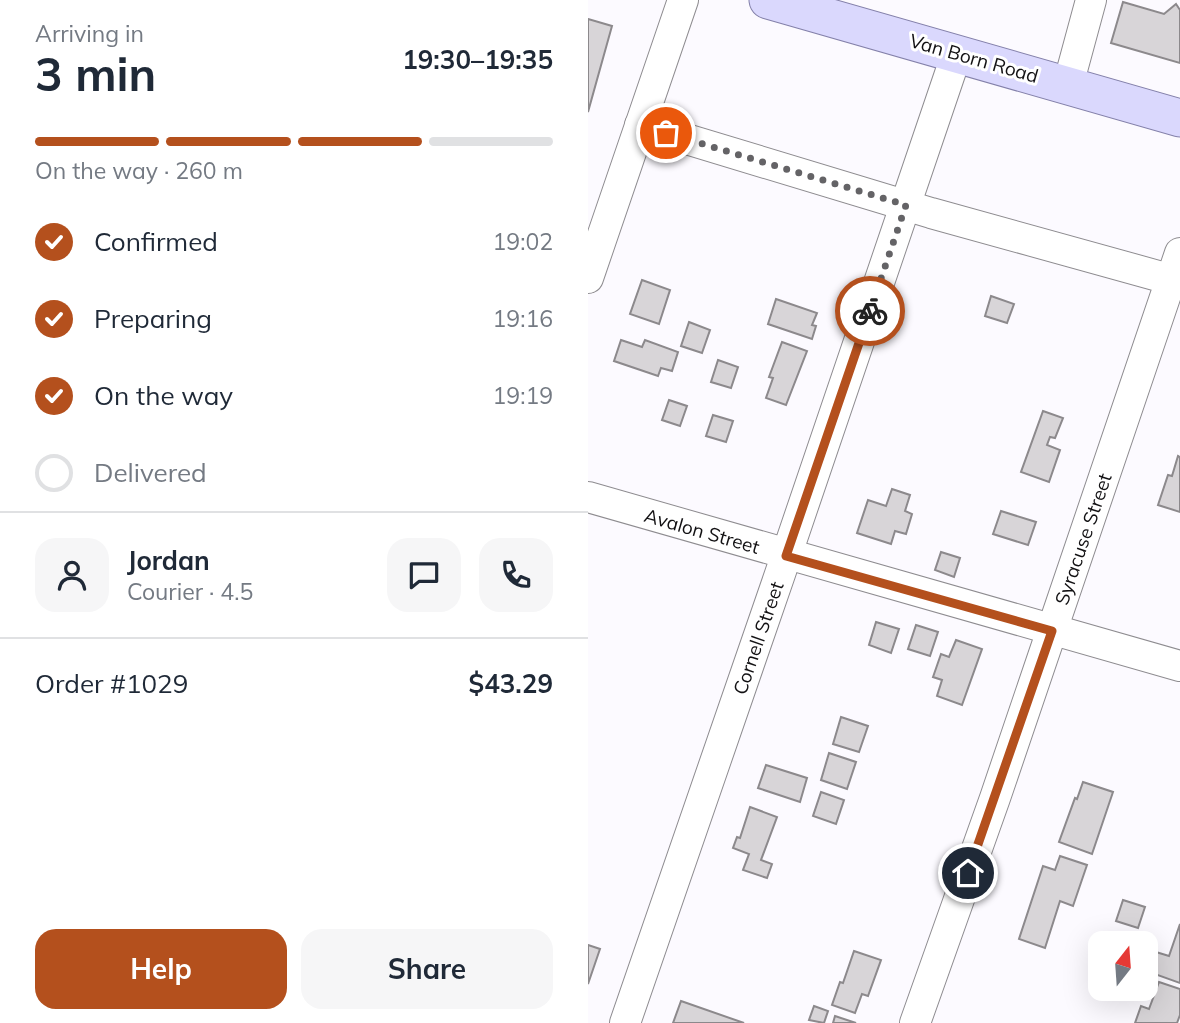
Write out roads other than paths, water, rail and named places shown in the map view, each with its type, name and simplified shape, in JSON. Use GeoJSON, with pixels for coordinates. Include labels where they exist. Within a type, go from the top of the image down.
{"type":"FeatureCollection","features":[{"type":"Feature","properties":{"kind":"main road","name":"Van Born Road"},"geometry":{"type":"LineString","coordinates":[[768,0],[811,6],[957,53],[1180,118]]}},
{"type":"Feature","properties":{"kind":"street"},"geometry":{"type":"LineString","coordinates":[[588,278],[683,0]]}},
{"type":"Feature","properties":{"kind":"street"},"geometry":{"type":"LineString","coordinates":[[1068,85],[1091,0]]}},
{"type":"Feature","properties":{"kind":"street","name":"Cornell Street"},"geometry":{"type":"LineString","coordinates":[[625,1023],[957,53]]}},
{"type":"Feature","properties":{"kind":"street"},"geometry":{"type":"LineString","coordinates":[[640,125],[906,205],[1177,271]]}},
{"type":"Feature","properties":{"kind":"street","name":"Syracuse Street"},"geometry":{"type":"LineString","coordinates":[[915,1023],[1177,271]]}},
{"type":"Feature","properties":{"kind":"street","name":"Avalon Street"},"geometry":{"type":"LineString","coordinates":[[588,497],[786,556],[1180,666]]}}]}
